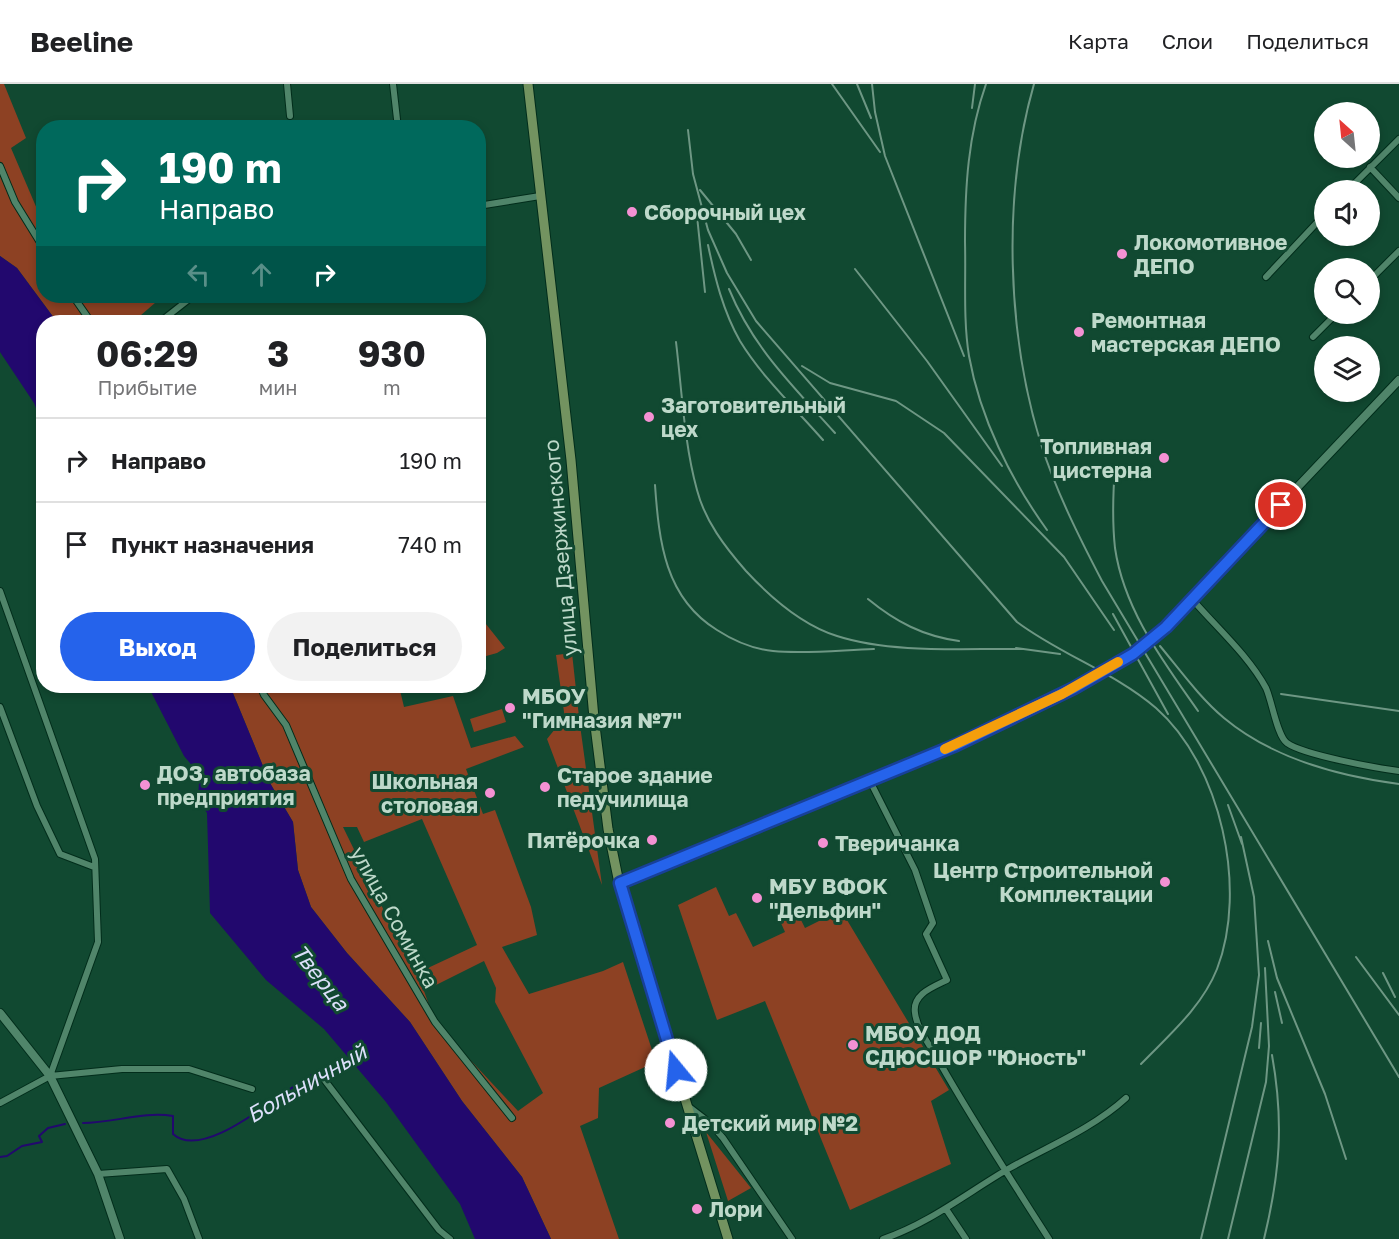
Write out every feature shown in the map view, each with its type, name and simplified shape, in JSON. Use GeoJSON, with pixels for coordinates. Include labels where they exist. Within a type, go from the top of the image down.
{"type":"FeatureCollection","features":[{"type":"Feature","properties":{"kind":"main road","name":"улица Дзержинского"},"geometry":{"type":"LineString","coordinates":[[528,84],[571,460],[594,718],[608,829],[620,883],[728,1239]]}},
{"type":"Feature","properties":{"kind":"street"},"geometry":{"type":"LineString","coordinates":[[287,84],[290,116]]}},
{"type":"Feature","properties":{"kind":"street"},"geometry":{"type":"LineString","coordinates":[[393,84],[397,120]]}},
{"type":"Feature","properties":{"kind":"street"},"geometry":{"type":"LineString","coordinates":[[1380,157],[1399,139]]}},
{"type":"Feature","properties":{"kind":"street"},"geometry":{"type":"LineString","coordinates":[[0,166],[15,202],[36,236]]}},
{"type":"Feature","properties":{"kind":"street"},"geometry":{"type":"LineString","coordinates":[[1358,180],[1369,168]]}},
{"type":"Feature","properties":{"kind":"street"},"geometry":{"type":"LineString","coordinates":[[1371,168],[1399,198]]}},
{"type":"Feature","properties":{"kind":"street"},"geometry":{"type":"LineString","coordinates":[[486,205],[540,196]]}},
{"type":"Feature","properties":{"kind":"street"},"geometry":{"type":"LineString","coordinates":[[1266,277],[1314,226]]}},
{"type":"Feature","properties":{"kind":"street"},"geometry":{"type":"LineString","coordinates":[[1380,270],[1399,251]]}},
{"type":"Feature","properties":{"kind":"street"},"geometry":{"type":"LineString","coordinates":[[169,315],[184,303]]}},
{"type":"Feature","properties":{"kind":"street"},"geometry":{"type":"LineString","coordinates":[[1313,337],[1326,324]]}},
{"type":"Feature","properties":{"kind":"street"},"geometry":{"type":"LineString","coordinates":[[620,883],[956,745],[1074,688],[1136,652],[1166,627],[1399,380]]}},
{"type":"Feature","properties":{"kind":"street"},"geometry":{"type":"LineString","coordinates":[[0,591],[36,693]]}},
{"type":"Feature","properties":{"kind":"street"},"geometry":{"type":"LineString","coordinates":[[1192,599],[1252,668],[1266,688],[1282,735],[1287,743],[1321,755],[1399,771]]}},
{"type":"Feature","properties":{"kind":"street"},"geometry":{"type":"LineString","coordinates":[[36,693],[95,859],[98,942],[50,1076]]}},
{"type":"Feature","properties":{"kind":"street","name":"улица Соминка"},"geometry":{"type":"LineString","coordinates":[[263,693],[286,725],[351,879],[435,1022],[512,1118]]}},
{"type":"Feature","properties":{"kind":"street"},"geometry":{"type":"LineString","coordinates":[[0,707],[37,806],[60,854],[94,867]]}},
{"type":"Feature","properties":{"kind":"street"},"geometry":{"type":"LineString","coordinates":[[870,781],[915,870],[933,923],[926,934],[947,980],[927,990],[917,999],[915,1013],[954,1088],[1049,1239]]}},
{"type":"Feature","properties":{"kind":"street"},"geometry":{"type":"LineString","coordinates":[[0,1013],[50,1076],[98,1174],[120,1239]]}},
{"type":"Feature","properties":{"kind":"street"},"geometry":{"type":"LineString","coordinates":[[0,1103],[50,1076],[122,1069],[189,1069],[252,1089]]}},
{"type":"Feature","properties":{"kind":"street"},"geometry":{"type":"LineString","coordinates":[[323,1078],[439,1230],[450,1239]]}},
{"type":"Feature","properties":{"kind":"street"},"geometry":{"type":"LineString","coordinates":[[883,1239],[946,1209],[1006,1170],[1109,1113],[1126,1098]]}},
{"type":"Feature","properties":{"kind":"street"},"geometry":{"type":"LineString","coordinates":[[687,1106],[710,1123],[723,1138],[792,1239]]}},
{"type":"Feature","properties":{"kind":"street"},"geometry":{"type":"LineString","coordinates":[[98,1174],[167,1169],[184,1199],[199,1239]]}},
{"type":"Feature","properties":{"kind":"street"},"geometry":{"type":"LineString","coordinates":[[946,1209],[966,1239]]}},
{"type":"Feature","properties":{"kind":"street"},"geometry":{"type":"LineString","coordinates":[[439,1230],[440,1239]]}},
{"type":"Feature","properties":{"kind":"shaded area"},"geometry":{"type":"Polygon","coordinates":[[[0,84],[4,84],[26,138],[11,148],[36,207],[36,294],[17,268],[0,256],[0,84]]]}},
{"type":"Feature","properties":{"kind":"shaded area"},"geometry":{"type":"Polygon","coordinates":[[[43,303],[155,303],[141,315],[52,315],[43,303]]]}},
{"type":"Feature","properties":{"kind":"shaded area"},"geometry":{"type":"Polygon","coordinates":[[[486,624],[505,648],[486,656],[486,624]]]}},
{"type":"Feature","properties":{"kind":"shaded area"},"geometry":{"type":"Polygon","coordinates":[[[572,653],[579,717],[565,719],[556,655],[572,653]]]}},
{"type":"Feature","properties":{"kind":"shaded area"},"geometry":{"type":"Polygon","coordinates":[[[233,693],[401,693],[404,707],[453,696],[471,748],[515,736],[524,747],[466,769],[483,814],[495,810],[531,907],[537,935],[502,947],[529,994],[603,971],[623,962],[656,1062],[599,1088],[598,1118],[580,1126],[619,1239],[551,1239],[522,1177],[462,1101],[410,1022],[347,953],[311,907],[298,870],[293,822],[270,783],[233,693]],[[422,819],[364,842],[357,827],[343,827],[415,974],[477,945],[422,819]],[[484,961],[424,991],[435,1022],[518,1111],[543,1093],[495,1002],[496,988],[484,961]]]}},
{"type":"Feature","properties":{"kind":"shaded area"},"geometry":{"type":"Polygon","coordinates":[[[502,709],[506,722],[474,732],[470,719],[502,709]]]}},
{"type":"Feature","properties":{"kind":"shaded area"},"geometry":{"type":"Polygon","coordinates":[[[580,725],[602,885],[547,739],[555,729],[580,725]]]}},
{"type":"Feature","properties":{"kind":"shaded area","name":"МБОУ ДОД СДЮСШОР \"Юность\""},"geometry":{"type":"Polygon","coordinates":[[[716,887],[729,916],[736,913],[753,947],[785,932],[776,912],[793,904],[805,928],[841,910],[949,1090],[931,1101],[951,1164],[850,1210],[765,1001],[717,1020],[678,905],[716,887]]]}},
{"type":"Feature","properties":{"kind":"shaded area"},"geometry":{"type":"Polygon","coordinates":[[[706,1132],[751,1188],[728,1201],[706,1132]]]}},
{"type":"Feature","properties":{"kind":"water"},"geometry":{"type":"Polygon","coordinates":[[[0,256],[17,268],[36,294],[36,303],[43,303],[52,315],[36,315],[36,408],[0,352],[0,256]]]}},
{"type":"Feature","properties":{"kind":"water","name":"Тверца"},"geometry":{"type":"Polygon","coordinates":[[[152,693],[233,693],[270,783],[293,822],[298,870],[311,907],[347,953],[410,1022],[462,1101],[522,1177],[551,1239],[475,1239],[460,1204],[386,1102],[324,1029],[266,980],[210,913],[207,813],[198,799],[199,782],[195,769],[184,756],[152,693]]]}},
{"type":"Feature","properties":{"kind":"waterway","name":"Больничный"},"geometry":{"type":"LineString","coordinates":[[83,1123],[151,1115],[173,1116],[173,1134],[187,1140],[204,1139],[224,1132],[314,1074],[352,1060]]}},
{"type":"Feature","properties":{"kind":"waterway","name":"Больничный"},"geometry":{"type":"LineString","coordinates":[[0,1157],[7,1156],[22,1146],[42,1142],[39,1136],[48,1128],[65,1124]]}},
{"type":"Feature","properties":{"kind":"railway"},"geometry":{"type":"LineString","coordinates":[[832,84],[880,152]]}},
{"type":"Feature","properties":{"kind":"railway"},"geometry":{"type":"LineString","coordinates":[[857,84],[871,118]]}},
{"type":"Feature","properties":{"kind":"railway"},"geometry":{"type":"LineString","coordinates":[[872,84],[875,112],[885,156],[964,356]]}},
{"type":"Feature","properties":{"kind":"railway"},"geometry":{"type":"LineString","coordinates":[[972,108],[975,84]]}},
{"type":"Feature","properties":{"kind":"railway"},"geometry":{"type":"LineString","coordinates":[[986,84],[971,142],[967,181],[965,299],[969,356],[981,402],[999,448],[1021,490],[1047,530]]}},
{"type":"Feature","properties":{"kind":"railway"},"geometry":{"type":"LineString","coordinates":[[1034,84],[1017,172],[1013,218],[1013,264],[1015,311],[1021,357],[1030,402],[1047,462],[1068,514],[1102,581],[1399,1077]]}},
{"type":"Feature","properties":{"kind":"railway"},"geometry":{"type":"LineString","coordinates":[[688,130],[693,174],[708,230],[727,273],[756,321],[1017,622],[1140,695],[1179,732],[1197,762],[1212,795],[1222,830],[1228,866],[1230,902],[1226,937],[1217,969],[1203,996],[1184,1020],[1141,1064]]}},
{"type":"Feature","properties":{"kind":"railway"},"geometry":{"type":"LineString","coordinates":[[700,190],[736,234],[751,260]]}},
{"type":"Feature","properties":{"kind":"railway"},"geometry":{"type":"LineString","coordinates":[[697,216],[705,292]]}},
{"type":"Feature","properties":{"kind":"railway"},"geometry":{"type":"LineString","coordinates":[[708,245],[724,306],[740,341],[769,380],[823,440]]}},
{"type":"Feature","properties":{"kind":"railway"},"geometry":{"type":"LineString","coordinates":[[855,269],[927,361],[1002,466]]}},
{"type":"Feature","properties":{"kind":"railway"},"geometry":{"type":"LineString","coordinates":[[729,289],[750,330],[775,366],[835,433]]}},
{"type":"Feature","properties":{"kind":"railway"},"geometry":{"type":"LineString","coordinates":[[676,342],[686,435],[693,472],[705,512],[731,553],[777,601],[812,625],[837,636],[859,642],[905,648],[1023,649]]}},
{"type":"Feature","properties":{"kind":"railway"},"geometry":{"type":"LineString","coordinates":[[802,366],[830,383],[896,401],[944,433],[1064,557],[1114,630]]}},
{"type":"Feature","properties":{"kind":"railway"},"geometry":{"type":"LineString","coordinates":[[1115,466],[1113,528],[1115,548],[1127,593],[1159,654],[1198,711]]}},
{"type":"Feature","properties":{"kind":"railway"},"geometry":{"type":"LineString","coordinates":[[655,485],[659,527],[668,567],[686,602],[717,630],[744,644],[773,651],[874,649]]}},
{"type":"Feature","properties":{"kind":"railway"},"geometry":{"type":"LineString","coordinates":[[868,599],[910,627],[934,636],[959,641]]}},
{"type":"Feature","properties":{"kind":"railway"},"geometry":{"type":"LineString","coordinates":[[1113,614],[1168,714]]}},
{"type":"Feature","properties":{"kind":"railway"},"geometry":{"type":"LineString","coordinates":[[1160,646],[1190,684],[1215,710],[1263,744],[1285,755],[1330,770],[1399,784]]}},
{"type":"Feature","properties":{"kind":"railway"},"geometry":{"type":"LineString","coordinates":[[1016,648],[1060,654]]}},
{"type":"Feature","properties":{"kind":"railway"},"geometry":{"type":"LineString","coordinates":[[1281,694],[1399,711]]}},
{"type":"Feature","properties":{"kind":"railway"},"geometry":{"type":"LineString","coordinates":[[1228,805],[1242,844]]}},
{"type":"Feature","properties":{"kind":"railway"},"geometry":{"type":"LineString","coordinates":[[1201,1239],[1252,1027],[1259,975],[1254,897],[1241,837]]}},
{"type":"Feature","properties":{"kind":"railway"},"geometry":{"type":"LineString","coordinates":[[1268,941],[1277,978],[1325,1094],[1346,1159]]}},
{"type":"Feature","properties":{"kind":"railway"},"geometry":{"type":"LineString","coordinates":[[1356,957],[1399,1015]]}},
{"type":"Feature","properties":{"kind":"railway"},"geometry":{"type":"LineString","coordinates":[[1228,1239],[1266,1082],[1269,1046],[1265,968]]}},
{"type":"Feature","properties":{"kind":"railway"},"geometry":{"type":"LineString","coordinates":[[1383,973],[1395,997]]}},
{"type":"Feature","properties":{"kind":"railway"},"geometry":{"type":"LineString","coordinates":[[1275,992],[1282,1023]]}},
{"type":"Feature","properties":{"kind":"railway"},"geometry":{"type":"LineString","coordinates":[[1259,1048],[1261,1023]]}},
{"type":"Feature","properties":{"kind":"railway"},"geometry":{"type":"LineString","coordinates":[[1264,1239],[1274,1192],[1279,1125],[1272,1055]]}},
{"type":"Feature","properties":{"kind":"slow traffic"},"geometry":{"type":"LineString","coordinates":[[945,749],[1074,688],[1118,662]]}},
{"type":"Feature","properties":{"kind":"place","name":"Сборочный цех"},"geometry":{"type":"Point","coordinates":[632,212]}},
{"type":"Feature","properties":{"kind":"place","name":"Локомотивное ДЕПО"},"geometry":{"type":"Point","coordinates":[1122,254]}},
{"type":"Feature","properties":{"kind":"place","name":"Ремонтная мастерская ДЕПО"},"geometry":{"type":"Point","coordinates":[1079,332]}},
{"type":"Feature","properties":{"kind":"place","name":"Заготовительный цех"},"geometry":{"type":"Point","coordinates":[649,417]}},
{"type":"Feature","properties":{"kind":"place","name":"Топливная цистерна"},"geometry":{"type":"Point","coordinates":[1164,458]}},
{"type":"Feature","properties":{"kind":"place","name":"МБОУ \"Гимназия №7\""},"geometry":{"type":"Point","coordinates":[510,708]}},
{"type":"Feature","properties":{"kind":"place","name":"ДОЗ, автобаза предприятия"},"geometry":{"type":"Point","coordinates":[145,785]}},
{"type":"Feature","properties":{"kind":"place","name":"Старое здание педучилища"},"geometry":{"type":"Point","coordinates":[545,787]}},
{"type":"Feature","properties":{"kind":"place","name":"Школьная столовая"},"geometry":{"type":"Point","coordinates":[490,793]}},
{"type":"Feature","properties":{"kind":"place","name":"Пятёрочка"},"geometry":{"type":"Point","coordinates":[652,840]}},
{"type":"Feature","properties":{"kind":"place","name":"Тверичанка"},"geometry":{"type":"Point","coordinates":[823,843]}},
{"type":"Feature","properties":{"kind":"place","name":"Центр Строительной Комплектации"},"geometry":{"type":"Point","coordinates":[1165,882]}},
{"type":"Feature","properties":{"kind":"place","name":"МБУ ВФОК \"Дельфин\""},"geometry":{"type":"Point","coordinates":[757,898]}},
{"type":"Feature","properties":{"kind":"place","name":"МБОУ ДОД СДЮСШОР \"Юность\""},"geometry":{"type":"Point","coordinates":[853,1045]}},
{"type":"Feature","properties":{"kind":"place","name":"Детский мир №2"},"geometry":{"type":"Point","coordinates":[670,1123]}},
{"type":"Feature","properties":{"kind":"place","name":"Лори"},"geometry":{"type":"Point","coordinates":[697,1209]}},
{"type":"Feature","properties":{"kind":"route"},"geometry":{"type":"LineString","coordinates":[[676,1070],[620,883],[956,745],[1074,688],[1133,654],[1166,627],[1281,505]]}}]}
